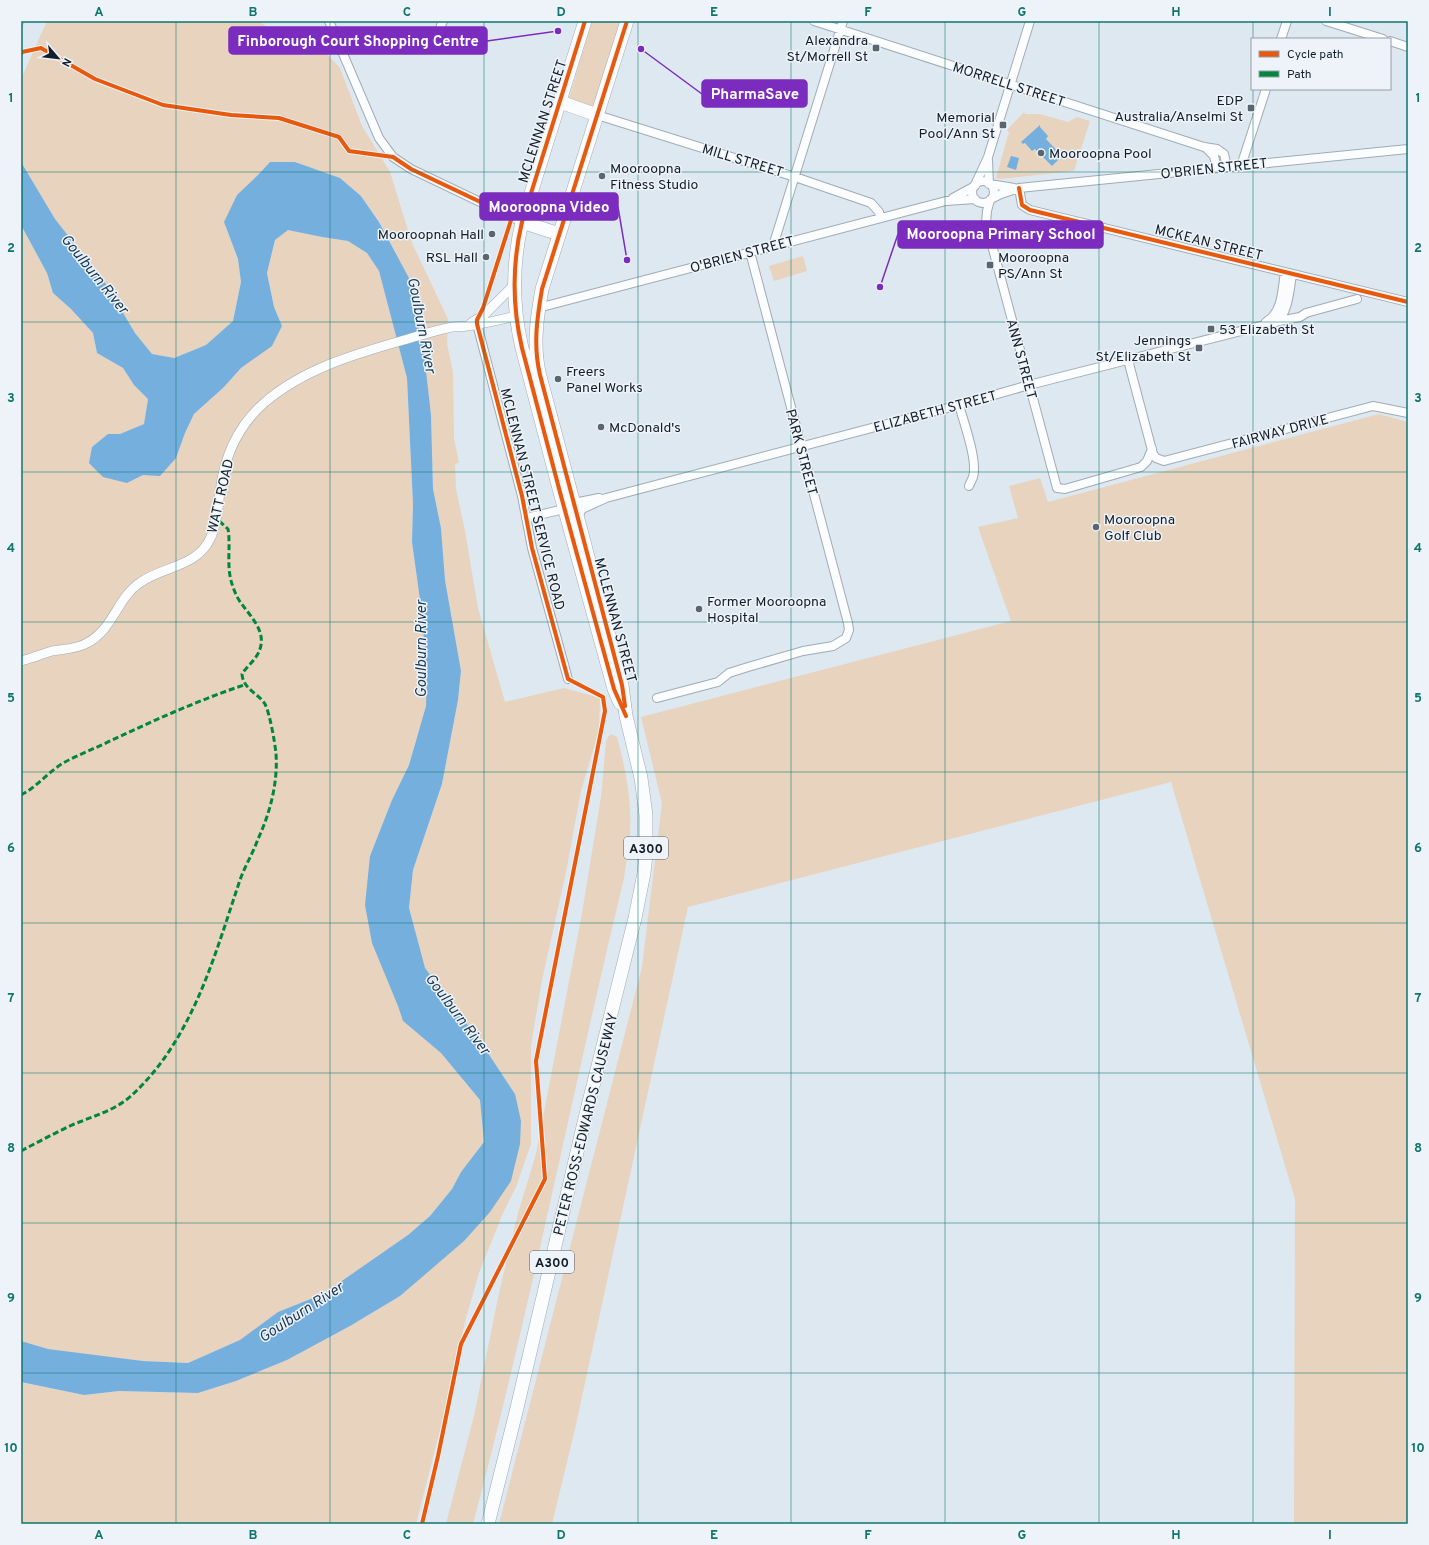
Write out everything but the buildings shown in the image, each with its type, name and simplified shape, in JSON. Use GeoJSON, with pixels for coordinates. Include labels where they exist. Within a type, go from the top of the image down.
{"type":"FeatureCollection","features":[{"type":"Feature","properties":{"kind":"highway","name":"MCLENNAN STREET"},"geometry":{"type":"LineString","coordinates":[[585,21],[522,222],[517,244],[514,284],[516,316],[522,348],[569,506],[578,520],[622,685],[626,716],[633,744]]}},
{"type":"Feature","properties":{"kind":"highway","name":"MCLENNAN STREET"},"geometry":{"type":"LineString","coordinates":[[626,716],[614,689],[569,506],[537,361],[536,339],[538,308],[542,289],[627,21]]}},
{"type":"Feature","properties":{"kind":"highway"},"geometry":{"type":"LineString","coordinates":[[560,102],[597,115]]}},
{"type":"Feature","properties":{"kind":"highway"},"geometry":{"type":"LineString","coordinates":[[522,222],[559,234]]}},
{"type":"Feature","properties":{"kind":"highway"},"geometry":{"type":"LineString","coordinates":[[516,316],[538,308]]}},
{"type":"Feature","properties":{"kind":"highway","name":"PETER ROSS-EDWARDS CAUSEWAY"},"geometry":{"type":"LineString","coordinates":[[488,1524],[642,886],[646,854],[646,815],[641,778],[633,744]]}},
{"type":"Feature","properties":{"kind":"street"},"geometry":{"type":"LineString","coordinates":[[328,21],[379,138],[393,157],[411,168],[522,222]]}},
{"type":"Feature","properties":{"kind":"street","name":"MORRELL STREET"},"geometry":{"type":"LineString","coordinates":[[814,21],[1204,147],[1220,150],[1226,158],[1227,167]]}},
{"type":"Feature","properties":{"kind":"street"},"geometry":{"type":"LineString","coordinates":[[774,246],[843,21]]}},
{"type":"Feature","properties":{"kind":"street"},"geometry":{"type":"LineString","coordinates":[[988,157],[990,184],[994,191],[991,200],[985,203],[976,200],[973,192],[988,157],[1030,21]]}},
{"type":"Feature","properties":{"kind":"street"},"geometry":{"type":"LineString","coordinates":[[1281,38],[1287,21]]}},
{"type":"Feature","properties":{"kind":"street"},"geometry":{"type":"LineString","coordinates":[[1326,21],[1380,38]]}},
{"type":"Feature","properties":{"kind":"street"},"geometry":{"type":"LineString","coordinates":[[1391,41],[1408,47]]}},
{"type":"Feature","properties":{"kind":"street"},"geometry":{"type":"LineString","coordinates":[[1241,166],[1266,90]]}},
{"type":"Feature","properties":{"kind":"street","name":"MILL STREET"},"geometry":{"type":"LineString","coordinates":[[597,115],[795,176],[871,202],[879,212],[880,218]]}},
{"type":"Feature","properties":{"kind":"street"},"geometry":{"type":"LineString","coordinates":[[1204,147],[1214,156],[1218,168]]}},
{"type":"Feature","properties":{"kind":"street","name":"O'BRIEN STREET"},"geometry":{"type":"LineString","coordinates":[[991,200],[1001,194],[1019,188],[1408,149]]}},
{"type":"Feature","properties":{"kind":"street"},"geometry":{"type":"LineString","coordinates":[[975,186],[981,182],[990,184]]}},
{"type":"Feature","properties":{"kind":"street","name":"O'BRIEN STREET"},"geometry":{"type":"LineString","coordinates":[[990,184],[1019,188]]}},
{"type":"Feature","properties":{"kind":"street","name":"O'BRIEN STREET"},"geometry":{"type":"LineString","coordinates":[[946,201],[975,186]]}},
{"type":"Feature","properties":{"kind":"street","name":"MCKEAN STREET"},"geometry":{"type":"LineString","coordinates":[[1019,188],[1022,205],[1030,210],[1408,302]]}},
{"type":"Feature","properties":{"kind":"street","name":"O'BRIEN STREET"},"geometry":{"type":"LineString","coordinates":[[538,308],[946,201],[976,200]]}},
{"type":"Feature","properties":{"kind":"street","name":"ANN STREET"},"geometry":{"type":"LineString","coordinates":[[976,200],[988,229]]}},
{"type":"Feature","properties":{"kind":"street","name":"ANN STREET"},"geometry":{"type":"LineString","coordinates":[[991,200],[986,214],[988,229],[1057,488],[1064,489],[1141,467],[1147,462],[1153,453]]}},
{"type":"Feature","properties":{"kind":"street","name":"PARK STREET"},"geometry":{"type":"LineString","coordinates":[[657,698],[719,681],[733,671],[835,645],[846,638],[849,633],[849,627],[750,252]]}},
{"type":"Feature","properties":{"kind":"street","name":"ELIZABETH STREET"},"geometry":{"type":"LineString","coordinates":[[578,520],[579,513],[582,509],[606,498],[1276,322],[1282,316],[1285,307],[1289,273]]}},
{"type":"Feature","properties":{"kind":"street"},"geometry":{"type":"LineString","coordinates":[[465,326],[485,314],[514,284]]}},
{"type":"Feature","properties":{"kind":"street","name":"ELIZABETH STREET"},"geometry":{"type":"LineString","coordinates":[[1264,324],[1295,319],[1306,313],[1357,299]]}},
{"type":"Feature","properties":{"kind":"street","name":"WATT ROAD"},"geometry":{"type":"LineString","coordinates":[[21,661],[51,651],[86,644],[104,630],[126,596],[140,582],[181,565],[197,556],[211,538],[216,518],[224,468],[233,445],[246,423],[264,403],[286,387],[313,372],[358,353],[447,328],[516,316]]}},
{"type":"Feature","properties":{"kind":"street","name":"MCLENNAN STREET SERVICE ROAD"},"geometry":{"type":"LineString","coordinates":[[477,324],[511,454],[534,557],[568,679]]}},
{"type":"Feature","properties":{"kind":"street"},"geometry":{"type":"LineString","coordinates":[[1128,360],[1153,453]]}},
{"type":"Feature","properties":{"kind":"street"},"geometry":{"type":"LineString","coordinates":[[959,406],[972,452],[974,469],[973,478],[969,486]]}},
{"type":"Feature","properties":{"kind":"street","name":"FAIRWAY DRIVE"},"geometry":{"type":"LineString","coordinates":[[1153,453],[1159,460],[1166,461],[1373,406],[1408,413]]}},
{"type":"Feature","properties":{"kind":"street","name":"ELIZABETH STREET"},"geometry":{"type":"LineString","coordinates":[[526,518],[594,498],[606,498]]}},
{"type":"Feature","properties":{"kind":"shaded area"},"geometry":{"type":"Polygon","coordinates":[[[47,21],[258,21],[266,26],[295,33],[326,53],[340,68],[362,126],[390,172],[412,243],[448,319],[447,344],[453,372],[454,438],[459,463],[455,464],[456,489],[465,531],[478,608],[505,702],[564,688],[600,698],[599,730],[581,791],[566,872],[542,980],[531,1045],[531,1144],[516,1187],[503,1213],[479,1273],[466,1318],[443,1418],[416,1524],[21,1524],[21,1382],[84,1395],[119,1391],[198,1393],[236,1381],[287,1360],[350,1326],[400,1296],[515,1094],[484,1047],[424,968],[409,908],[413,870],[442,784],[458,700],[461,671],[445,580],[441,528],[433,489],[431,415],[409,278],[379,221],[361,196],[340,178],[295,162],[270,162],[258,175],[224,222],[238,259],[241,282],[233,321],[206,345],[173,358],[152,354],[135,333],[106,284],[55,219],[21,162],[21,79],[47,21]]]}},
{"type":"Feature","properties":{"kind":"shaded area"},"geometry":{"type":"Polygon","coordinates":[[[592,21],[621,21],[593,107],[569,98],[592,21]]]}},
{"type":"Feature","properties":{"kind":"shaded area","name":"Mooroopna Pool"},"geometry":{"type":"Polygon","coordinates":[[[1024,112],[1025,114],[1040,114],[1068,122],[1077,117],[1090,121],[1074,171],[1000,179],[996,178],[1008,135],[1010,134],[1007,130],[1024,112]]]}},
{"type":"Feature","properties":{"kind":"shaded area"},"geometry":{"type":"Polygon","coordinates":[[[21,225],[47,273],[53,293],[71,309],[93,333],[97,353],[123,368],[134,385],[148,399],[144,424],[120,434],[108,434],[127,483],[176,458],[194,414],[224,387],[241,368],[272,345],[282,326],[274,307],[267,273],[275,240],[288,229],[348,241],[367,253],[379,271],[407,378],[413,504],[412,542],[421,607],[427,673],[426,706],[409,765],[392,800],[370,856],[398,1006],[403,1021],[441,1053],[480,1100],[484,1142],[461,1172],[452,1189],[430,1216],[408,1235],[323,1294],[278,1312],[241,1340],[188,1363],[143,1361],[48,1349],[21,1341],[21,225]]]}},
{"type":"Feature","properties":{"kind":"shaded area"},"geometry":{"type":"Polygon","coordinates":[[[803,256],[807,271],[774,281],[769,266],[803,256]]]}},
{"type":"Feature","properties":{"kind":"shaded area","name":"Mooroopna Golf Club"},"geometry":{"type":"Polygon","coordinates":[[[1379,414],[1408,422],[1408,1524],[1294,1524],[1295,1199],[1171,782],[688,907],[575,1429],[552,1524],[499,1524],[642,967],[662,803],[641,717],[1011,621],[978,527],[1018,518],[1009,486],[1040,478],[1048,502],[1379,414]]]}},
{"type":"Feature","properties":{"kind":"shaded area"},"geometry":{"type":"Polygon","coordinates":[[[611,734],[617,737],[629,796],[630,838],[624,878],[532,1282],[494,1444],[473,1524],[446,1524],[474,1416],[499,1293],[518,1213],[536,1154],[581,919],[601,797],[606,742],[611,734]]]}},
{"type":"Feature","properties":{"kind":"water"},"geometry":{"type":"Polygon","coordinates":[[[1040,125],[1048,136],[1046,139],[1062,156],[1052,166],[1035,149],[1032,151],[1025,143],[1023,144],[1021,142],[1040,125]]]}},
{"type":"Feature","properties":{"kind":"water"},"geometry":{"type":"Polygon","coordinates":[[[1011,156],[1019,158],[1016,170],[1007,167],[1011,156]]]}},
{"type":"Feature","properties":{"kind":"water","name":"Goulburn River"},"geometry":{"type":"Polygon","coordinates":[[[21,162],[55,219],[106,284],[135,333],[152,354],[174,358],[206,345],[233,321],[241,282],[238,259],[224,222],[237,195],[270,162],[295,162],[340,178],[361,196],[379,222],[409,278],[414,309],[423,345],[431,415],[433,489],[441,528],[445,580],[461,671],[458,700],[442,784],[413,870],[409,908],[425,968],[484,1047],[515,1094],[521,1121],[520,1144],[511,1181],[490,1212],[464,1241],[400,1296],[350,1326],[287,1360],[236,1381],[198,1393],[119,1391],[84,1395],[21,1382],[21,1341],[48,1349],[143,1361],[188,1363],[240,1340],[278,1312],[323,1294],[408,1235],[430,1216],[452,1189],[461,1172],[484,1142],[480,1100],[441,1053],[403,1021],[372,943],[365,905],[370,856],[392,800],[409,765],[426,706],[427,673],[421,607],[412,542],[413,504],[407,378],[379,271],[367,253],[348,241],[288,230],[275,240],[267,273],[274,307],[282,326],[272,346],[241,368],[224,387],[194,414],[176,458],[160,476],[143,475],[127,483],[103,477],[89,463],[92,447],[108,434],[120,434],[144,424],[148,399],[134,385],[123,368],[97,353],[93,333],[71,309],[53,293],[47,273],[21,225],[21,162]]]}},
{"type":"Feature","properties":{"kind":"railway"},"geometry":{"type":"LineString","coordinates":[[21,25],[23,21]]}},
{"type":"Feature","properties":{"kind":"marked path"},"geometry":{"type":"LineString","coordinates":[[21,1151],[72,1125],[118,1106],[131,1096],[152,1074],[171,1049],[199,996],[221,938],[240,880],[254,849],[269,808],[276,776],[275,749],[269,714],[262,700],[245,683],[242,674],[259,653],[261,636],[256,624],[240,601],[234,589],[229,570],[228,529],[216,518]]}},
{"type":"Feature","properties":{"kind":"marked path"},"geometry":{"type":"LineString","coordinates":[[21,795],[27,792],[59,766],[71,759],[144,725],[210,697],[244,685]]}},
{"type":"Feature","properties":{"kind":"cycle path"},"geometry":{"type":"LineString","coordinates":[[585,21],[522,222],[516,253],[514,285],[516,316],[522,348],[614,689],[626,716]]}},
{"type":"Feature","properties":{"kind":"cycle path"},"geometry":{"type":"LineString","coordinates":[[625,706],[622,685],[540,375],[536,342],[537,321],[542,289],[627,21]]}},
{"type":"Feature","properties":{"kind":"cycle path"},"geometry":{"type":"LineString","coordinates":[[21,54],[22,52],[41,48],[95,79],[163,105],[231,115],[279,118],[339,137],[349,151],[393,157],[411,169],[512,217],[483,308],[477,320],[477,324],[522,496],[532,548],[568,679],[603,697],[605,711],[536,1061],[545,1179],[461,1344],[438,1456],[422,1524]]}},
{"type":"Feature","properties":{"kind":"cycle path"},"geometry":{"type":"LineString","coordinates":[[1019,188],[1022,205],[1030,210],[1408,302]]}},
{"type":"Feature","properties":{"kind":"place","name":"Finborough Court Shopping Centre"},"geometry":{"type":"Point","coordinates":[558,31]}},
{"type":"Feature","properties":{"kind":"place","name":"Alexandra St/Morrell St"},"geometry":{"type":"Point","coordinates":[876,48]}},
{"type":"Feature","properties":{"kind":"place","name":"PharmaSave"},"geometry":{"type":"Point","coordinates":[641,49]}},
{"type":"Feature","properties":{"kind":"place","name":"EDP Australia/Anselmi St"},"geometry":{"type":"Point","coordinates":[1251,108]}},
{"type":"Feature","properties":{"kind":"place","name":"Memorial Pool/Ann St"},"geometry":{"type":"Point","coordinates":[1003,125]}},
{"type":"Feature","properties":{"kind":"place","name":"Mooroopna Pool"},"geometry":{"type":"Point","coordinates":[1041,153]}},
{"type":"Feature","properties":{"kind":"place","name":"Mooroopna Fitness Studio"},"geometry":{"type":"Point","coordinates":[602,176]}},
{"type":"Feature","properties":{"kind":"place","name":"Mooroopnah Hall"},"geometry":{"type":"Point","coordinates":[492,234]}},
{"type":"Feature","properties":{"kind":"place","name":"RSL Hall"},"geometry":{"type":"Point","coordinates":[486,257]}},
{"type":"Feature","properties":{"kind":"place","name":"Mooroopna Video"},"geometry":{"type":"Point","coordinates":[627,260]}},
{"type":"Feature","properties":{"kind":"place","name":"Mooroopna PS/Ann St"},"geometry":{"type":"Point","coordinates":[990,265]}},
{"type":"Feature","properties":{"kind":"place","name":"Mooroopna Primary School"},"geometry":{"type":"Point","coordinates":[880,287]}},
{"type":"Feature","properties":{"kind":"place","name":"53 Elizabeth St"},"geometry":{"type":"Point","coordinates":[1211,329]}},
{"type":"Feature","properties":{"kind":"place","name":"Jennings St/Elizabeth St"},"geometry":{"type":"Point","coordinates":[1199,348]}},
{"type":"Feature","properties":{"kind":"place","name":"Freers Panel Works"},"geometry":{"type":"Point","coordinates":[558,379]}},
{"type":"Feature","properties":{"kind":"place","name":"McDonald's"},"geometry":{"type":"Point","coordinates":[601,427]}},
{"type":"Feature","properties":{"kind":"place","name":"Mooroopna Golf Club"},"geometry":{"type":"Point","coordinates":[1096,527]}},
{"type":"Feature","properties":{"kind":"place","name":"Former Mooroopna Hospital"},"geometry":{"type":"Point","coordinates":[699,609]}}]}
